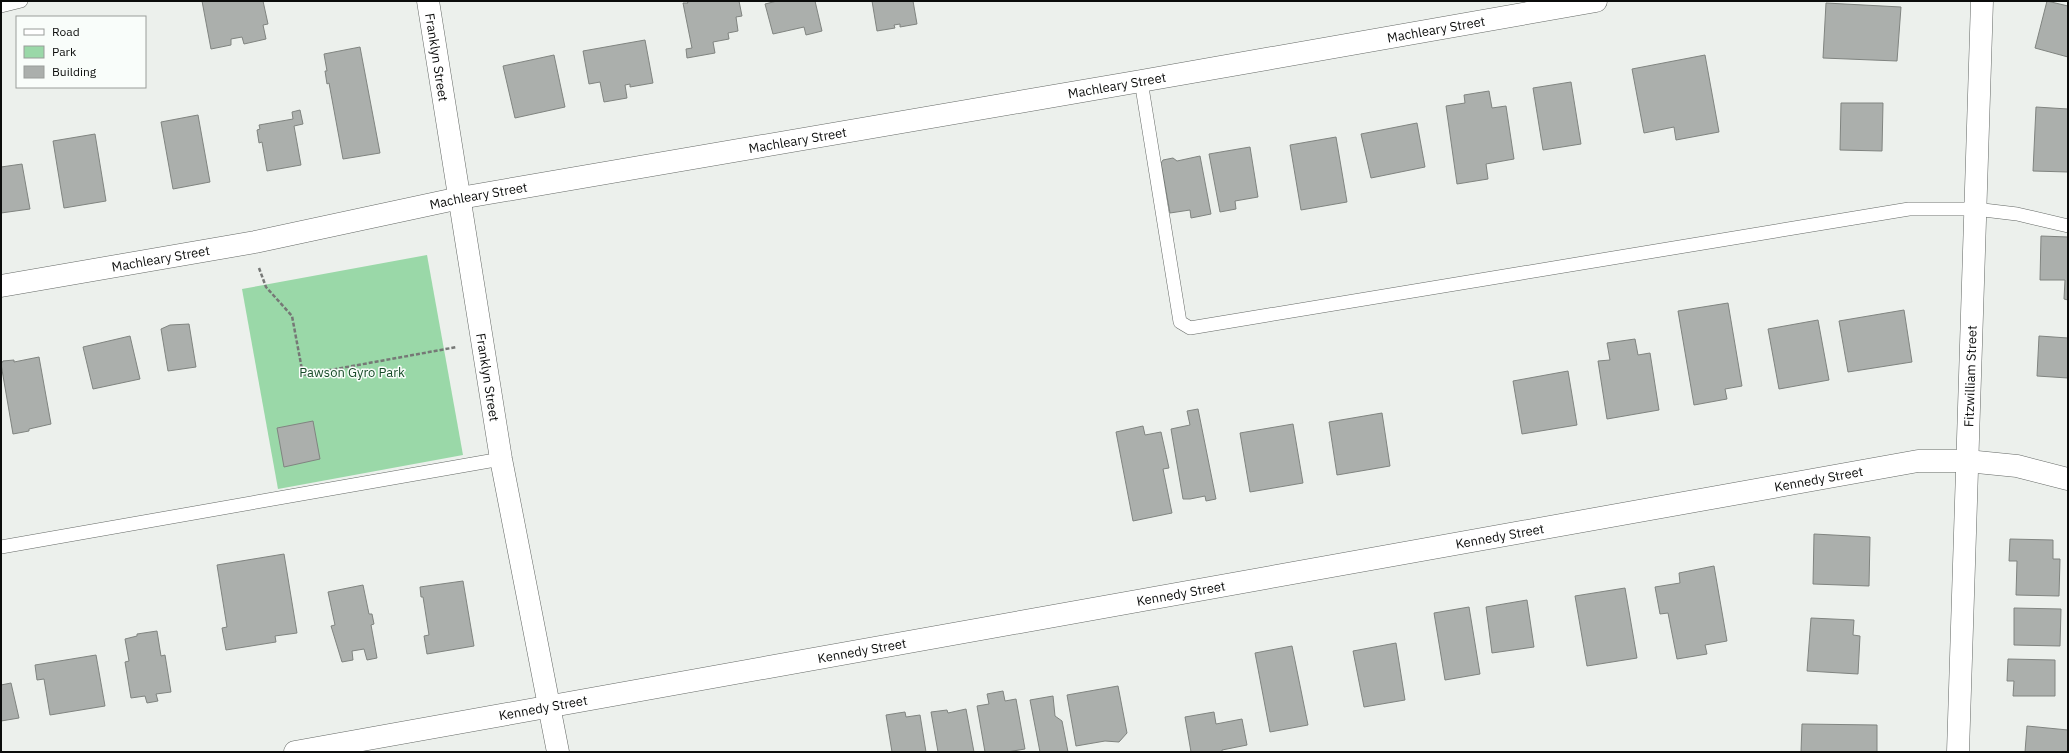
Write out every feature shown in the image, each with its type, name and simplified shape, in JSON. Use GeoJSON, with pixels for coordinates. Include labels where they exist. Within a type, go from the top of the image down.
{"type":"FeatureCollection","features":[{"type":"Feature","properties":{"kind":"street","name":"Franklyn Street"},"geometry":{"type":"LineString","coordinates":[[428,1],[501,459],[558,752]]}},
{"type":"Feature","properties":{"kind":"street","name":"Machleary Street"},"geometry":{"type":"LineString","coordinates":[[1,286],[255,242],[460,198],[1596,1]]}},
{"type":"Feature","properties":{"kind":"street","name":"Fitzwilliam Street"},"geometry":{"type":"LineString","coordinates":[[1958,752],[1982,1]]}},
{"type":"Feature","properties":{"kind":"street","name":"Kennedy Street"},"geometry":{"type":"LineString","coordinates":[[295,752],[1918,460],[1967,461],[2017,466],[2068,479]]}},
{"type":"Feature","properties":{"kind":"lane"},"geometry":{"type":"LineString","coordinates":[[1,6],[21,1]]}},
{"type":"Feature","properties":{"kind":"lane"},"geometry":{"type":"LineString","coordinates":[[1141,81],[1180,322],[1190,328],[1909,209],[1975,209],[2017,214],[2068,226]]}},
{"type":"Feature","properties":{"kind":"lane"},"geometry":{"type":"LineString","coordinates":[[1,547],[501,459]]}},
{"type":"Feature","properties":{"kind":"path"},"geometry":{"type":"LineString","coordinates":[[255,242],[260,272],[266,288],[292,316],[303,375],[482,342]]}},
{"type":"Feature","properties":{"kind":"green space","name":"Pawson Gyro Park"},"geometry":{"type":"Polygon","coordinates":[[[427,255],[463,455],[278,489],[242,289],[427,255]]]}},
{"type":"Feature","properties":{"kind":"building"},"geometry":{"type":"Polygon","coordinates":[[[202,1],[263,1],[268,24],[263,25],[266,39],[244,44],[242,37],[231,39],[231,45],[211,49],[202,1]]]}},
{"type":"Feature","properties":{"kind":"building"},"geometry":{"type":"Polygon","coordinates":[[[687,1],[739,1],[742,16],[736,17],[738,31],[728,33],[729,39],[713,42],[715,53],[687,58],[686,49],[692,48],[683,3],[688,3],[687,1]]]}},
{"type":"Feature","properties":{"kind":"building"},"geometry":{"type":"Polygon","coordinates":[[[777,1],[815,1],[822,31],[806,35],[804,27],[773,34],[765,4],[777,1]]]}},
{"type":"Feature","properties":{"kind":"building"},"geometry":{"type":"Polygon","coordinates":[[[872,1],[913,1],[917,24],[900,27],[900,24],[894,25],[895,28],[877,31],[872,1]]]}},
{"type":"Feature","properties":{"kind":"building"},"geometry":{"type":"Polygon","coordinates":[[[2047,1],[2068,6],[2068,57],[2035,48],[2047,1]]]}},
{"type":"Feature","properties":{"kind":"building"},"geometry":{"type":"Polygon","coordinates":[[[1826,3],[1901,7],[1897,61],[1823,58],[1826,3]]]}},
{"type":"Feature","properties":{"kind":"building"},"geometry":{"type":"Polygon","coordinates":[[[645,40],[653,83],[630,87],[630,84],[625,85],[627,98],[604,102],[600,82],[589,84],[583,51],[645,40]]]}},
{"type":"Feature","properties":{"kind":"building"},"geometry":{"type":"Polygon","coordinates":[[[360,47],[380,153],[343,159],[329,83],[327,84],[325,71],[327,71],[324,54],[360,47]]]}},
{"type":"Feature","properties":{"kind":"building"},"geometry":{"type":"Polygon","coordinates":[[[554,55],[565,107],[515,118],[503,66],[554,55]]]}},
{"type":"Feature","properties":{"kind":"building"},"geometry":{"type":"Polygon","coordinates":[[[1705,55],[1719,132],[1676,140],[1674,127],[1644,133],[1632,69],[1705,55]]]}},
{"type":"Feature","properties":{"kind":"building"},"geometry":{"type":"Polygon","coordinates":[[[1571,82],[1581,144],[1543,150],[1533,88],[1571,82]]]}},
{"type":"Feature","properties":{"kind":"building"},"geometry":{"type":"Polygon","coordinates":[[[1489,91],[1492,108],[1506,106],[1514,159],[1486,164],[1488,179],[1457,184],[1446,106],[1465,103],[1464,95],[1489,91]]]}},
{"type":"Feature","properties":{"kind":"building"},"geometry":{"type":"Polygon","coordinates":[[[1841,103],[1883,103],[1882,151],[1840,150],[1841,103]]]}},
{"type":"Feature","properties":{"kind":"building"},"geometry":{"type":"Polygon","coordinates":[[[2036,107],[2068,109],[2068,172],[2033,171],[2036,107]]]}},
{"type":"Feature","properties":{"kind":"building"},"geometry":{"type":"Polygon","coordinates":[[[300,110],[303,124],[294,126],[301,165],[267,171],[262,142],[259,143],[257,130],[260,129],[259,125],[293,119],[292,112],[300,110]]]}},
{"type":"Feature","properties":{"kind":"building"},"geometry":{"type":"Polygon","coordinates":[[[198,115],[210,182],[173,189],[161,122],[198,115]]]}},
{"type":"Feature","properties":{"kind":"building"},"geometry":{"type":"Polygon","coordinates":[[[1417,123],[1425,167],[1371,178],[1361,134],[1417,123]]]}},
{"type":"Feature","properties":{"kind":"building"},"geometry":{"type":"Polygon","coordinates":[[[95,134],[106,201],[64,208],[53,141],[95,134]]]}},
{"type":"Feature","properties":{"kind":"building"},"geometry":{"type":"Polygon","coordinates":[[[1336,137],[1347,202],[1301,210],[1290,145],[1336,137]]]}},
{"type":"Feature","properties":{"kind":"building"},"geometry":{"type":"Polygon","coordinates":[[[1250,147],[1258,197],[1235,201],[1236,209],[1220,212],[1209,154],[1250,147]]]}},
{"type":"Feature","properties":{"kind":"building"},"geometry":{"type":"Polygon","coordinates":[[[1200,156],[1211,214],[1191,218],[1190,210],[1170,213],[1161,163],[1163,160],[1173,158],[1177,161],[1200,156]]]}},
{"type":"Feature","properties":{"kind":"building"},"geometry":{"type":"Polygon","coordinates":[[[22,164],[30,209],[1,213],[1,167],[22,164]]]}},
{"type":"Feature","properties":{"kind":"building"},"geometry":{"type":"Polygon","coordinates":[[[2041,236],[2068,237],[2068,300],[2064,299],[2065,280],[2040,280],[2041,236]]]}},
{"type":"Feature","properties":{"kind":"building"},"geometry":{"type":"Polygon","coordinates":[[[1728,303],[1742,386],[1725,389],[1727,399],[1694,405],[1678,311],[1728,303]]]}},
{"type":"Feature","properties":{"kind":"building"},"geometry":{"type":"Polygon","coordinates":[[[1904,310],[1912,362],[1848,372],[1839,321],[1904,310]]]}},
{"type":"Feature","properties":{"kind":"building"},"geometry":{"type":"Polygon","coordinates":[[[1818,320],[1829,380],[1779,389],[1768,329],[1818,320]]]}},
{"type":"Feature","properties":{"kind":"building"},"geometry":{"type":"Polygon","coordinates":[[[189,324],[196,367],[168,371],[161,329],[170,325],[189,324]]]}},
{"type":"Feature","properties":{"kind":"building"},"geometry":{"type":"Polygon","coordinates":[[[130,336],[140,379],[93,389],[83,347],[130,336]]]}},
{"type":"Feature","properties":{"kind":"building"},"geometry":{"type":"Polygon","coordinates":[[[2039,336],[2068,338],[2068,378],[2037,376],[2039,336]]]}},
{"type":"Feature","properties":{"kind":"building"},"geometry":{"type":"Polygon","coordinates":[[[1635,339],[1638,355],[1650,353],[1659,410],[1607,419],[1598,361],[1610,360],[1607,343],[1635,339]]]}},
{"type":"Feature","properties":{"kind":"building"},"geometry":{"type":"Polygon","coordinates":[[[39,357],[51,424],[13,434],[1,364],[3,361],[14,360],[14,362],[39,357]]]}},
{"type":"Feature","properties":{"kind":"building"},"geometry":{"type":"Polygon","coordinates":[[[1568,371],[1577,425],[1522,434],[1513,381],[1568,371]]]}},
{"type":"Feature","properties":{"kind":"building"},"geometry":{"type":"Polygon","coordinates":[[[1198,409],[1216,499],[1206,501],[1205,496],[1183,499],[1171,429],[1190,425],[1187,411],[1198,409]]]}},
{"type":"Feature","properties":{"kind":"building"},"geometry":{"type":"Polygon","coordinates":[[[1382,413],[1390,466],[1337,475],[1329,422],[1382,413]]]}},
{"type":"Feature","properties":{"kind":"building"},"geometry":{"type":"Polygon","coordinates":[[[313,421],[320,459],[284,467],[277,428],[313,421]]]}},
{"type":"Feature","properties":{"kind":"building"},"geometry":{"type":"Polygon","coordinates":[[[1293,424],[1303,483],[1250,492],[1240,433],[1293,424]]]}},
{"type":"Feature","properties":{"kind":"building"},"geometry":{"type":"Polygon","coordinates":[[[1143,426],[1145,435],[1161,432],[1169,468],[1163,469],[1172,513],[1133,521],[1116,432],[1143,426]]]}},
{"type":"Feature","properties":{"kind":"building"},"geometry":{"type":"Polygon","coordinates":[[[1814,534],[1870,537],[1869,586],[1813,584],[1814,534]]]}},
{"type":"Feature","properties":{"kind":"building"},"geometry":{"type":"Polygon","coordinates":[[[2010,539],[2053,540],[2053,559],[2060,559],[2059,596],[2016,595],[2017,561],[2009,561],[2010,539]]]}},
{"type":"Feature","properties":{"kind":"building"},"geometry":{"type":"Polygon","coordinates":[[[284,554],[297,633],[275,636],[276,642],[226,650],[222,628],[227,627],[217,565],[284,554]]]}},
{"type":"Feature","properties":{"kind":"building"},"geometry":{"type":"Polygon","coordinates":[[[1714,566],[1727,641],[1705,645],[1707,654],[1677,659],[1668,613],[1660,614],[1655,587],[1680,583],[1679,573],[1714,566]]]}},
{"type":"Feature","properties":{"kind":"building"},"geometry":{"type":"Polygon","coordinates":[[[463,581],[474,646],[427,654],[424,636],[429,635],[420,587],[463,581]]]}},
{"type":"Feature","properties":{"kind":"building"},"geometry":{"type":"Polygon","coordinates":[[[363,585],[369,614],[372,614],[374,624],[371,625],[377,658],[367,660],[364,649],[352,651],[353,660],[342,662],[331,626],[335,625],[328,592],[363,585]]]}},
{"type":"Feature","properties":{"kind":"building"},"geometry":{"type":"Polygon","coordinates":[[[1625,588],[1637,658],[1587,666],[1575,596],[1625,588]]]}},
{"type":"Feature","properties":{"kind":"building"},"geometry":{"type":"Polygon","coordinates":[[[1527,600],[1534,647],[1492,653],[1486,607],[1527,600]]]}},
{"type":"Feature","properties":{"kind":"building"},"geometry":{"type":"Polygon","coordinates":[[[1469,607],[1480,674],[1445,680],[1434,613],[1469,607]]]}},
{"type":"Feature","properties":{"kind":"building"},"geometry":{"type":"Polygon","coordinates":[[[2014,608],[2061,609],[2060,646],[2014,645],[2014,608]]]}},
{"type":"Feature","properties":{"kind":"building"},"geometry":{"type":"Polygon","coordinates":[[[1811,618],[1854,620],[1853,635],[1860,636],[1858,674],[1807,671],[1811,618]]]}},
{"type":"Feature","properties":{"kind":"building"},"geometry":{"type":"Polygon","coordinates":[[[157,631],[161,656],[165,655],[171,692],[156,694],[158,701],[147,703],[145,696],[131,698],[125,662],[129,661],[125,639],[137,636],[137,634],[157,631]]]}},
{"type":"Feature","properties":{"kind":"building"},"geometry":{"type":"Polygon","coordinates":[[[1396,643],[1405,700],[1364,707],[1353,651],[1396,643]]]}},
{"type":"Feature","properties":{"kind":"building"},"geometry":{"type":"Polygon","coordinates":[[[1292,646],[1308,725],[1270,732],[1255,653],[1292,646]]]}},
{"type":"Feature","properties":{"kind":"building"},"geometry":{"type":"Polygon","coordinates":[[[96,655],[105,706],[50,715],[44,679],[37,680],[35,665],[96,655]]]}},
{"type":"Feature","properties":{"kind":"building"},"geometry":{"type":"Polygon","coordinates":[[[2008,659],[2055,660],[2055,696],[2013,696],[2014,681],[2007,681],[2008,659]]]}},
{"type":"Feature","properties":{"kind":"building"},"geometry":{"type":"Polygon","coordinates":[[[11,683],[19,718],[1,721],[1,685],[11,683]]]}},
{"type":"Feature","properties":{"kind":"building"},"geometry":{"type":"Polygon","coordinates":[[[1118,686],[1127,733],[1119,742],[1105,741],[1076,746],[1067,695],[1118,686]]]}},
{"type":"Feature","properties":{"kind":"building"},"geometry":{"type":"Polygon","coordinates":[[[1003,691],[1005,701],[1016,699],[1025,749],[1007,752],[985,752],[977,706],[989,704],[987,694],[1003,691]]]}},
{"type":"Feature","properties":{"kind":"building"},"geometry":{"type":"Polygon","coordinates":[[[1053,696],[1055,716],[1062,721],[1068,752],[1040,752],[1030,700],[1053,696]]]}},
{"type":"Feature","properties":{"kind":"building"},"geometry":{"type":"Polygon","coordinates":[[[966,709],[974,752],[938,752],[931,712],[947,710],[948,713],[966,709]]]}},
{"type":"Feature","properties":{"kind":"building"},"geometry":{"type":"Polygon","coordinates":[[[905,712],[906,717],[920,715],[926,752],[892,752],[886,715],[905,712]]]}},
{"type":"Feature","properties":{"kind":"building"},"geometry":{"type":"Polygon","coordinates":[[[1214,712],[1216,724],[1242,719],[1247,745],[1222,750],[1222,752],[1191,752],[1185,717],[1214,712]]]}},
{"type":"Feature","properties":{"kind":"building"},"geometry":{"type":"Polygon","coordinates":[[[1802,724],[1877,725],[1877,752],[1801,752],[1802,724]]]}},
{"type":"Feature","properties":{"kind":"building"},"geometry":{"type":"Polygon","coordinates":[[[2027,726],[2068,730],[2068,752],[2025,752],[2027,726]]]}}]}
